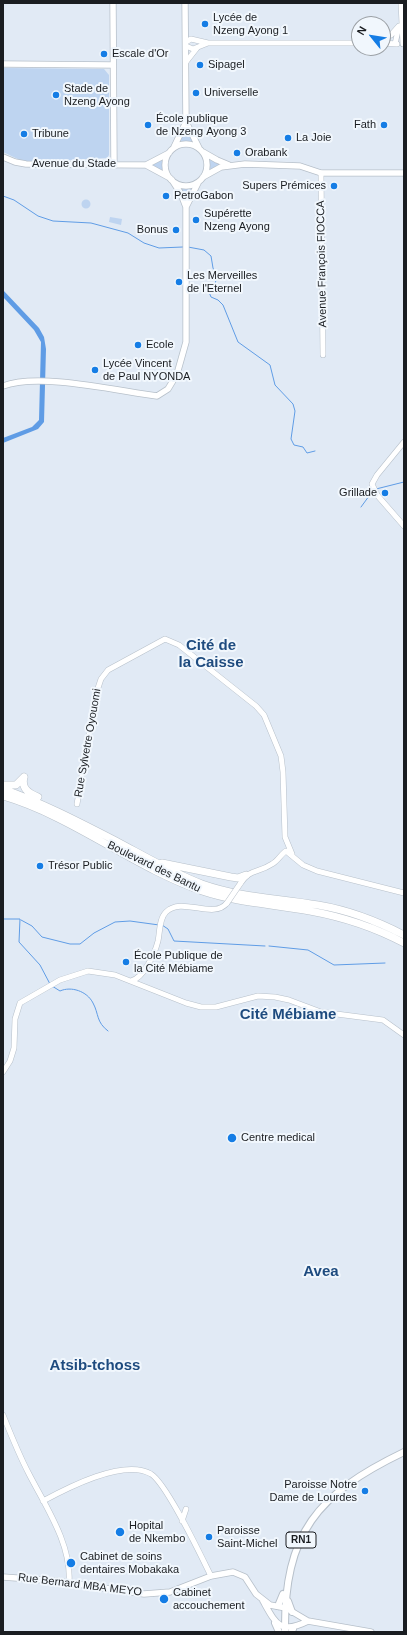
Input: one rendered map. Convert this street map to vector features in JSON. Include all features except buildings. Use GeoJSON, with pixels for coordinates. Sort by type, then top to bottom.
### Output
{"type":"FeatureCollection","features":[{"type":"Feature","properties":{"kind":"highway"},"geometry":{"type":"LineString","coordinates":[[3,785],[16,785],[24,777],[24,787],[29,793],[83,820],[93,826],[97,832]]}},
{"type":"Feature","properties":{"kind":"highway","name":"Boulevard des Bantu"},"geometry":{"type":"LineString","coordinates":[[3,789],[30,799],[169,870],[210,886],[257,898],[308,903],[338,909],[370,920],[404,935]]}},
{"type":"Feature","properties":{"kind":"highway","name":"Boulevard des Bantu"},"geometry":{"type":"LineString","coordinates":[[3,796],[45,813],[147,866],[202,891],[226,899],[308,910],[338,917],[371,927],[404,943]]}},
{"type":"Feature","properties":{"kind":"highway"},"geometry":{"type":"LineString","coordinates":[[140,854],[173,866],[234,878],[239,880],[240,884]]}},
{"type":"Feature","properties":{"kind":"highway"},"geometry":{"type":"LineString","coordinates":[[234,878],[246,875]]}},
{"type":"Feature","properties":{"kind":"main road"},"geometry":{"type":"LineString","coordinates":[[113,3],[114,164]]}},
{"type":"Feature","properties":{"kind":"main road"},"geometry":{"type":"LineString","coordinates":[[146,165],[169,153],[174,148],[186,122],[185,3]]}},
{"type":"Feature","properties":{"kind":"main road"},"geometry":{"type":"LineString","coordinates":[[3,64],[113,65]]}},
{"type":"Feature","properties":{"kind":"main road"},"geometry":{"type":"LineString","coordinates":[[186,122],[207,164],[201,179],[193,189],[186,207]]}},
{"type":"Feature","properties":{"kind":"main road"},"geometry":{"type":"LineString","coordinates":[[174,148],[187,144],[229,165]]}},
{"type":"Feature","properties":{"kind":"main road"},"geometry":{"type":"LineString","coordinates":[[3,386],[19,382],[47,382],[74,384],[157,396],[164,393],[177,374],[185,348],[186,207],[181,194],[171,179],[165,166],[169,153]]}},
{"type":"Feature","properties":{"kind":"main road","name":"Avenue du Stade"},"geometry":{"type":"LineString","coordinates":[[3,157],[20,164],[146,165]]}},
{"type":"Feature","properties":{"kind":"main road"},"geometry":{"type":"LineString","coordinates":[[146,165],[183,185],[189,185],[217,169],[229,165],[300,166],[320,173],[404,173]]}},
{"type":"Feature","properties":{"kind":"main road","name":"RN1"},"geometry":{"type":"LineString","coordinates":[[288,1630],[286,1608],[287,1581],[293,1558],[300,1540],[308,1526],[325,1504],[337,1492],[356,1478],[404,1452]]}},
{"type":"Feature","properties":{"kind":"main road","name":"Rue Bernard MBA MEYO"},"geometry":{"type":"LineString","coordinates":[[3,1578],[17,1577],[69,1583],[138,1594],[154,1594],[170,1592],[212,1576],[229,1572],[240,1574],[248,1580],[262,1599]]}},
{"type":"Feature","properties":{"kind":"main road"},"geometry":{"type":"LineString","coordinates":[[273,1620],[271,1611],[281,1602],[287,1581]]}},
{"type":"Feature","properties":{"kind":"main road"},"geometry":{"type":"LineString","coordinates":[[287,1581],[288,1602],[297,1621],[288,1630]]}},
{"type":"Feature","properties":{"kind":"main road"},"geometry":{"type":"LineString","coordinates":[[262,1599],[276,1606],[286,1608],[308,1621],[372,1632]]}},
{"type":"Feature","properties":{"kind":"main road"},"geometry":{"type":"LineString","coordinates":[[262,1599],[273,1620],[288,1630]]}},
{"type":"Feature","properties":{"kind":"main road"},"geometry":{"type":"LineString","coordinates":[[288,1630],[308,1621]]}},
{"type":"Feature","properties":{"kind":"street"},"geometry":{"type":"LineString","coordinates":[[400,44],[401,3]]}},
{"type":"Feature","properties":{"kind":"street"},"geometry":{"type":"LineString","coordinates":[[400,44],[399,26],[401,19]]}},
{"type":"Feature","properties":{"kind":"street"},"geometry":{"type":"LineString","coordinates":[[391,35],[399,26]]}},
{"type":"Feature","properties":{"kind":"street"},"geometry":{"type":"LineString","coordinates":[[185,29],[199,41]]}},
{"type":"Feature","properties":{"kind":"street"},"geometry":{"type":"LineString","coordinates":[[208,43],[191,49],[186,44],[191,39],[208,43],[351,43]]}},
{"type":"Feature","properties":{"kind":"street"},"geometry":{"type":"LineString","coordinates":[[186,62],[197,48]]}},
{"type":"Feature","properties":{"kind":"street","name":"Avenue François FIOCCA"},"geometry":{"type":"LineString","coordinates":[[320,173],[323,354]]}},
{"type":"Feature","properties":{"kind":"street"},"geometry":{"type":"LineString","coordinates":[[404,442],[377,475],[372,484],[377,494],[404,526]]}},
{"type":"Feature","properties":{"kind":"street","name":"Rue Sylvetre Oyouomi"},"geometry":{"type":"LineString","coordinates":[[77,804],[98,685],[101,679],[108,670],[155,644],[170,640],[191,654],[264,715],[277,744],[282,766],[286,841]]}},
{"type":"Feature","properties":{"kind":"street"},"geometry":{"type":"LineString","coordinates":[[286,841],[292,854]]}},
{"type":"Feature","properties":{"kind":"street"},"geometry":{"type":"LineString","coordinates":[[281,855],[286,841]]}},
{"type":"Feature","properties":{"kind":"street"},"geometry":{"type":"LineString","coordinates":[[143,986],[141,982],[143,972],[157,943],[163,916],[169,910],[182,907],[219,909],[228,903],[246,875],[276,862],[286,851],[313,870],[404,893]]}},
{"type":"Feature","properties":{"kind":"street"},"geometry":{"type":"LineString","coordinates":[[3,1072],[10,1061],[14,1048],[14,1018],[18,1007],[24,1000],[51,984],[68,976],[88,971],[110,974],[186,1003],[205,1007],[221,1006],[258,996],[282,998],[321,1012],[382,1020],[404,1035]]}},
{"type":"Feature","properties":{"kind":"street"},"geometry":{"type":"LineString","coordinates":[[130,981],[137,978],[143,972]]}},
{"type":"Feature","properties":{"kind":"street"},"geometry":{"type":"LineString","coordinates":[[3,1415],[25,1466],[66,1549],[70,1569],[69,1583]]}},
{"type":"Feature","properties":{"kind":"street"},"geometry":{"type":"LineString","coordinates":[[42,1501],[97,1476],[138,1470],[147,1472],[154,1477],[176,1509],[212,1576]]}},
{"type":"Feature","properties":{"kind":"street"},"geometry":{"type":"LineString","coordinates":[[176,1509],[180,1511],[186,1509],[182,1521]]}},
{"type":"Feature","properties":{"kind":"shaded area","name":"Stade de Nzeng Ayong"},"geometry":{"type":"Polygon","coordinates":[[[3,68],[104,69],[109,75],[109,155],[107,158],[33,162],[22,161],[3,152],[3,68]]]}},
{"type":"Feature","properties":{"kind":"shaded area"},"geometry":{"type":"Polygon","coordinates":[[[186,127],[193,142],[180,143],[186,127]]]}},
{"type":"Feature","properties":{"kind":"shaded area"},"geometry":{"type":"Polygon","coordinates":[[[208,157],[223,165],[208,171],[208,157]]]}},
{"type":"Feature","properties":{"kind":"shaded area"},"geometry":{"type":"Polygon","coordinates":[[[165,158],[164,172],[151,165],[165,158]]]}},
{"type":"Feature","properties":{"kind":"shaded area"},"geometry":{"type":"Polygon","coordinates":[[[180,186],[193,186],[186,201],[180,186]]]}},
{"type":"Feature","properties":{"kind":"shaded area"},"geometry":{"type":"Polygon","coordinates":[[[86,199],[91,204],[86,209],[81,204],[86,199]]]}},
{"type":"Feature","properties":{"kind":"shaded area"},"geometry":{"type":"Polygon","coordinates":[[[110,217],[122,219],[121,225],[109,222],[110,217]]]}},
{"type":"Feature","properties":{"kind":"water"},"geometry":{"type":"Polygon","coordinates":[[[3,290],[39,328],[44,337],[46,349],[44,422],[38,429],[3,443],[3,438],[32,427],[39,420],[41,342],[34,330],[3,297],[3,290]]]}},
{"type":"Feature","properties":{"kind":"waterway"},"geometry":{"type":"LineString","coordinates":[[3,196],[14,200],[38,216],[53,221],[91,223],[128,233],[144,243],[159,248],[183,247]]}},
{"type":"Feature","properties":{"kind":"waterway"},"geometry":{"type":"LineString","coordinates":[[188,247],[204,250],[211,256],[213,268],[217,277],[214,287],[209,292],[211,297],[218,300],[223,305],[238,342],[270,365],[275,385],[293,404],[295,411],[291,439],[294,445],[303,447],[307,453],[315,451]]}},
{"type":"Feature","properties":{"kind":"waterway"},"geometry":{"type":"LineString","coordinates":[[376,489],[404,482]]}},
{"type":"Feature","properties":{"kind":"waterway"},"geometry":{"type":"LineString","coordinates":[[361,507],[372,492]]}},
{"type":"Feature","properties":{"kind":"waterway"},"geometry":{"type":"LineString","coordinates":[[3,919],[20,919],[19,942],[40,965],[50,984]]}},
{"type":"Feature","properties":{"kind":"waterway"},"geometry":{"type":"LineString","coordinates":[[21,920],[32,926],[42,937],[70,944],[80,944],[94,933],[115,922],[130,921],[159,925]]}},
{"type":"Feature","properties":{"kind":"waterway"},"geometry":{"type":"LineString","coordinates":[[162,925],[168,929],[174,941],[265,946]]}},
{"type":"Feature","properties":{"kind":"waterway"},"geometry":{"type":"LineString","coordinates":[[269,946],[308,950],[334,965],[385,963]]}},
{"type":"Feature","properties":{"kind":"waterway"},"geometry":{"type":"LineString","coordinates":[[52,986],[60,991],[74,989],[87,995],[95,1007],[101,1024],[108,1031]]}},
{"type":"Feature","properties":{"kind":"place","name":"Lycée de Nzeng Ayong 1"},"geometry":{"type":"Point","coordinates":[205,24]}},
{"type":"Feature","properties":{"kind":"place","name":"Escale d'Or"},"geometry":{"type":"Point","coordinates":[104,54]}},
{"type":"Feature","properties":{"kind":"place","name":"Sipagel"},"geometry":{"type":"Point","coordinates":[200,65]}},
{"type":"Feature","properties":{"kind":"place","name":"Universelle"},"geometry":{"type":"Point","coordinates":[196,93]}},
{"type":"Feature","properties":{"kind":"place","name":"Stade de Nzeng Ayong"},"geometry":{"type":"Point","coordinates":[56,95]}},
{"type":"Feature","properties":{"kind":"place","name":"École publique de Nzeng Ayong 3"},"geometry":{"type":"Point","coordinates":[148,125]}},
{"type":"Feature","properties":{"kind":"place","name":"Fath"},"geometry":{"type":"Point","coordinates":[384,125]}},
{"type":"Feature","properties":{"kind":"place","name":"Tribune"},"geometry":{"type":"Point","coordinates":[24,134]}},
{"type":"Feature","properties":{"kind":"place","name":"La Joie"},"geometry":{"type":"Point","coordinates":[288,138]}},
{"type":"Feature","properties":{"kind":"place","name":"Orabank"},"geometry":{"type":"Point","coordinates":[237,153]}},
{"type":"Feature","properties":{"kind":"place","name":"Supers Prémices"},"geometry":{"type":"Point","coordinates":[334,186]}},
{"type":"Feature","properties":{"kind":"place","name":"PetroGabon"},"geometry":{"type":"Point","coordinates":[166,196]}},
{"type":"Feature","properties":{"kind":"place","name":"Supérette Nzeng Ayong"},"geometry":{"type":"Point","coordinates":[196,220]}},
{"type":"Feature","properties":{"kind":"place","name":"Bonus"},"geometry":{"type":"Point","coordinates":[176,230]}},
{"type":"Feature","properties":{"kind":"place","name":"Les Merveilles de l'Eternel"},"geometry":{"type":"Point","coordinates":[179,282]}},
{"type":"Feature","properties":{"kind":"place","name":"Ecole"},"geometry":{"type":"Point","coordinates":[138,345]}},
{"type":"Feature","properties":{"kind":"place","name":"Lycée Vincent de Paul NYONDA"},"geometry":{"type":"Point","coordinates":[95,370]}},
{"type":"Feature","properties":{"kind":"place","name":"Grillade"},"geometry":{"type":"Point","coordinates":[385,493]}},
{"type":"Feature","properties":{"kind":"place","name":"Trésor Public"},"geometry":{"type":"Point","coordinates":[40,866]}},
{"type":"Feature","properties":{"kind":"place","name":"École Publique de la Cité Mébiame"},"geometry":{"type":"Point","coordinates":[126,962]}},
{"type":"Feature","properties":{"kind":"place","name":"Centre medical"},"geometry":{"type":"Point","coordinates":[232,1138]}},
{"type":"Feature","properties":{"kind":"place","name":"Paroisse Notre Dame de Lourdes"},"geometry":{"type":"Point","coordinates":[365,1491]}},
{"type":"Feature","properties":{"kind":"place","name":"Hopital de Nkembo"},"geometry":{"type":"Point","coordinates":[120,1532]}},
{"type":"Feature","properties":{"kind":"place","name":"Paroisse Saint-Michel"},"geometry":{"type":"Point","coordinates":[209,1537]}},
{"type":"Feature","properties":{"kind":"place","name":"Cabinet de soins dentaires Mobakaka"},"geometry":{"type":"Point","coordinates":[71,1563]}},
{"type":"Feature","properties":{"kind":"place","name":"Cabinet accouchement"},"geometry":{"type":"Point","coordinates":[164,1599]}},
{"type":"Feature","properties":{"kind":"district","name":"Cité de la Caisse"},"geometry":{"type":"Point","coordinates":[211,654]}},
{"type":"Feature","properties":{"kind":"district","name":"Cité Mébiame"},"geometry":{"type":"Point","coordinates":[288,1015]}},
{"type":"Feature","properties":{"kind":"district","name":"Avea"},"geometry":{"type":"Point","coordinates":[321,1272]}},
{"type":"Feature","properties":{"kind":"district","name":"Atsib-tchoss"},"geometry":{"type":"Point","coordinates":[95,1366]}}]}
